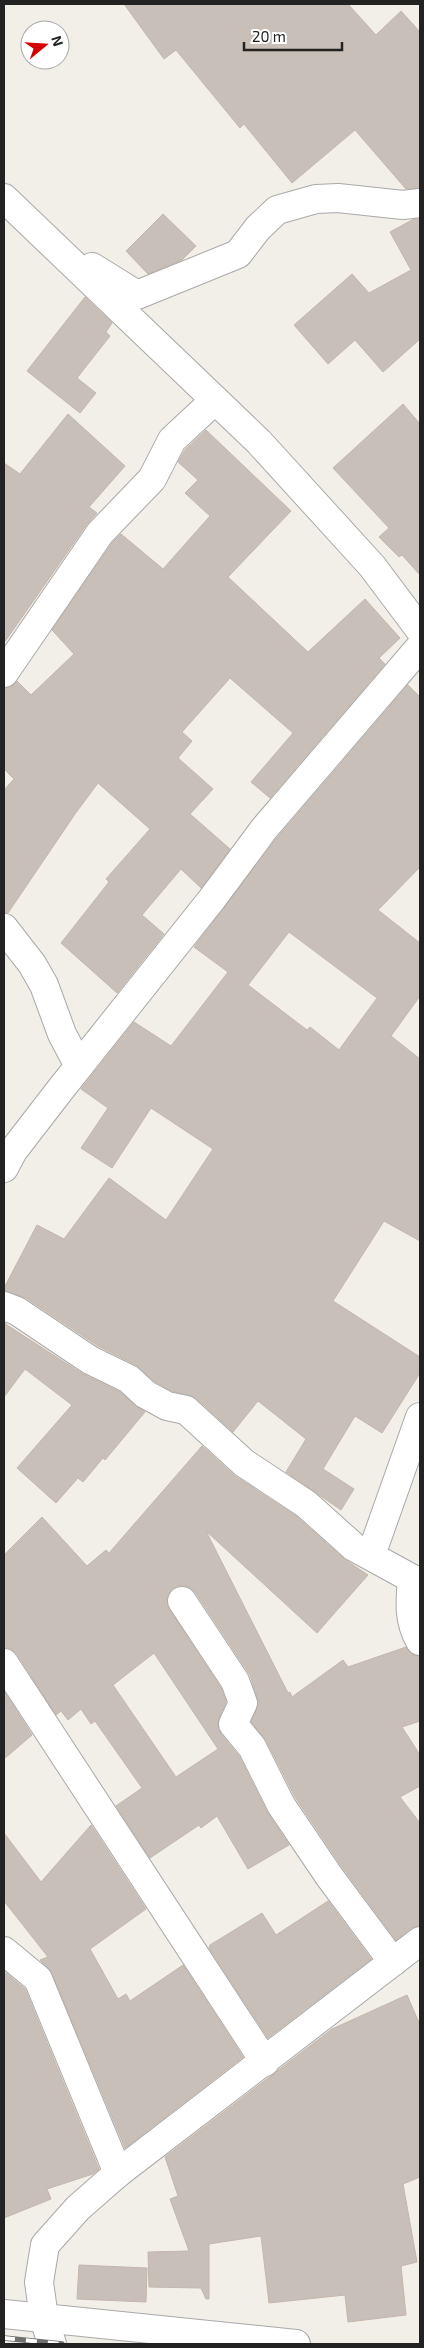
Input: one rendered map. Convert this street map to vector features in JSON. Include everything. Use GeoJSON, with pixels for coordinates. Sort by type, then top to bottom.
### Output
{"type":"FeatureCollection","features":[{"type":"Feature","properties":{"kind":"street"},"geometry":{"type":"LineString","coordinates":[[4,198],[259,442],[372,566],[420,630]]}},
{"type":"Feature","properties":{"kind":"street"},"geometry":{"type":"LineString","coordinates":[[42,235],[137,295],[238,254],[258,228],[277,210],[316,199],[338,198],[403,205],[420,203]]}},
{"type":"Feature","properties":{"kind":"street"},"geometry":{"type":"LineString","coordinates":[[4,673],[100,532],[152,479],[172,440],[215,400]]}},
{"type":"Feature","properties":{"kind":"street"},"geometry":{"type":"LineString","coordinates":[[4,1168],[13,1151],[212,899],[264,829],[420,647]]}},
{"type":"Feature","properties":{"kind":"street"},"geometry":{"type":"LineString","coordinates":[[4,928],[32,964],[44,985],[62,1034],[79,1066]]}},
{"type":"Feature","properties":{"kind":"street"},"geometry":{"type":"LineString","coordinates":[[4,1306],[17,1311],[90,1360],[129,1379],[146,1394],[167,1406],[186,1410],[244,1463],[306,1504],[354,1547],[416,1581],[409,1612],[414,1630],[420,1641]]}},
{"type":"Feature","properties":{"kind":"street"},"geometry":{"type":"LineString","coordinates":[[371,1555],[420,1417]]}},
{"type":"Feature","properties":{"kind":"street"},"geometry":{"type":"LineString","coordinates":[[182,1601],[235,1681],[243,1703],[233,1724],[252,1747],[281,1805],[329,1876],[394,1962]]}},
{"type":"Feature","properties":{"kind":"street"},"geometry":{"type":"LineString","coordinates":[[4,1662],[265,2062]]}},
{"type":"Feature","properties":{"kind":"street"},"geometry":{"type":"LineString","coordinates":[[52,2344],[44,2318],[39,2282],[45,2245],[78,2208],[118,2173],[265,2062],[420,1941]]}},
{"type":"Feature","properties":{"kind":"street"},"geometry":{"type":"LineString","coordinates":[[4,1951],[38,1979],[118,2173]]}},
{"type":"Feature","properties":{"kind":"street"},"geometry":{"type":"LineString","coordinates":[[4,2314],[296,2344]]}},
{"type":"Feature","properties":{"kind":"building"},"geometry":{"type":"Polygon","coordinates":[[[124,4],[348,4],[376,35],[401,11],[420,32],[420,188],[406,189],[355,130],[292,183],[244,124],[240,128],[176,50],[164,59],[124,4]]]}},
{"type":"Feature","properties":{"kind":"building"},"geometry":{"type":"Polygon","coordinates":[[[163,214],[196,246],[182,260],[148,274],[126,251],[163,214]]]}},
{"type":"Feature","properties":{"kind":"building"},"geometry":{"type":"Polygon","coordinates":[[[414,219],[420,219],[420,339],[383,372],[355,340],[328,364],[294,325],[352,274],[369,293],[411,270],[390,232],[414,219]]]}},
{"type":"Feature","properties":{"kind":"building"},"geometry":{"type":"Polygon","coordinates":[[[85,297],[112,323],[106,332],[110,336],[77,378],[96,393],[80,413],[27,371],[85,297]]]}},
{"type":"Feature","properties":{"kind":"building"},"geometry":{"type":"Polygon","coordinates":[[[403,404],[420,424],[420,575],[402,555],[399,557],[379,537],[389,528],[333,468],[403,404]]]}},
{"type":"Feature","properties":{"kind":"building"},"geometry":{"type":"Polygon","coordinates":[[[68,414],[125,466],[89,507],[97,513],[87,524],[4,643],[4,463],[20,474],[68,414]]]}},
{"type":"Feature","properties":{"kind":"building"},"geometry":{"type":"Polygon","coordinates":[[[206,430],[291,511],[228,577],[308,652],[365,599],[400,638],[379,658],[385,664],[270,798],[251,782],[293,733],[230,678],[182,732],[192,741],[178,758],[213,789],[190,814],[230,849],[201,888],[181,869],[142,915],[164,934],[117,993],[61,943],[109,882],[106,879],[150,829],[98,783],[8,913],[4,913],[4,790],[14,779],[4,769],[4,688],[11,687],[17,681],[31,695],[74,654],[52,630],[112,543],[121,534],[163,569],[210,516],[185,493],[198,480],[178,462],[185,450],[206,430]]]}},
{"type":"Feature","properties":{"kind":"building"},"geometry":{"type":"Polygon","coordinates":[[[408,685],[420,697],[420,867],[378,910],[420,943],[420,996],[391,1036],[420,1059],[420,1241],[384,1221],[333,1301],[420,1357],[420,1373],[382,1433],[355,1416],[323,1469],[354,1489],[341,1510],[286,1472],[306,1439],[258,1401],[233,1432],[196,1398],[172,1391],[154,1381],[136,1365],[98,1346],[26,1298],[4,1291],[37,1225],[64,1239],[109,1178],[166,1220],[213,1149],[151,1108],[112,1168],[81,1148],[108,1108],[81,1089],[134,1022],[171,1046],[228,972],[194,947],[276,839],[408,685]],[[289,932],[248,985],[307,1030],[310,1027],[339,1050],[377,998],[289,932]]]}},
{"type":"Feature","properties":{"kind":"building"},"geometry":{"type":"Polygon","coordinates":[[[4,1323],[81,1373],[120,1392],[145,1412],[105,1460],[103,1458],[83,1482],[78,1478],[56,1503],[17,1468],[72,1405],[25,1369],[4,1397],[4,1323]]]}},
{"type":"Feature","properties":{"kind":"building"},"geometry":{"type":"Polygon","coordinates":[[[202,1446],[235,1476],[296,1516],[344,1559],[368,1575],[317,1633],[206,1531],[288,1693],[290,1692],[292,1697],[343,1660],[348,1667],[406,1647],[412,1654],[420,1656],[420,1721],[402,1727],[420,1755],[420,1786],[400,1797],[420,1823],[420,1926],[411,1928],[396,1940],[342,1867],[295,1797],[266,1740],[251,1722],[259,1703],[250,1675],[195,1592],[189,1587],[182,1585],[173,1588],[168,1594],[166,1601],[169,1609],[221,1688],[226,1702],[219,1718],[218,1725],[221,1734],[239,1756],[267,1812],[289,1845],[248,1869],[217,1816],[201,1828],[199,1825],[150,1858],[116,1806],[142,1788],[95,1721],[91,1724],[81,1709],[68,1720],[61,1711],[56,1715],[17,1654],[11,1649],[4,1647],[4,1555],[42,1517],[87,1566],[106,1550],[109,1553],[202,1446]],[[154,1653],[113,1685],[176,1777],[218,1749],[154,1653]]]}},
{"type":"Feature","properties":{"kind":"building"},"geometry":{"type":"Polygon","coordinates":[[[4,1691],[32,1735],[4,1759],[4,1691]]]}},
{"type":"Feature","properties":{"kind":"building"},"geometry":{"type":"Polygon","coordinates":[[[91,1825],[146,1909],[90,1949],[118,1999],[126,1994],[130,2001],[183,1965],[243,2057],[125,2148],[52,1973],[40,1960],[48,1957],[4,1901],[4,1833],[41,1882],[91,1825]]]}},
{"type":"Feature","properties":{"kind":"building"},"geometry":{"type":"Polygon","coordinates":[[[328,1901],[371,1959],[268,2038],[209,1948],[210,1945],[262,1913],[276,1935],[328,1901]]]}},
{"type":"Feature","properties":{"kind":"building"},"geometry":{"type":"Polygon","coordinates":[[[6,1973],[25,1989],[99,2169],[93,2174],[47,2189],[51,2199],[4,2218],[4,1974],[6,1973]]]}},
{"type":"Feature","properties":{"kind":"building"},"geometry":{"type":"Polygon","coordinates":[[[407,1995],[420,2025],[420,2177],[403,2184],[417,2262],[401,2266],[406,2315],[348,2322],[345,2295],[269,2303],[261,2236],[209,2244],[209,2299],[206,2299],[201,2288],[149,2287],[148,2252],[189,2251],[170,2199],[178,2196],[165,2157],[332,2029],[407,1995]]]}},
{"type":"Feature","properties":{"kind":"building"},"geometry":{"type":"Polygon","coordinates":[[[79,2265],[147,2268],[146,2302],[77,2299],[79,2265]]]}},
{"type":"Feature","properties":{"kind":"railway"},"geometry":{"type":"LineString","coordinates":[[4,2338],[62,2344]]}}]}
